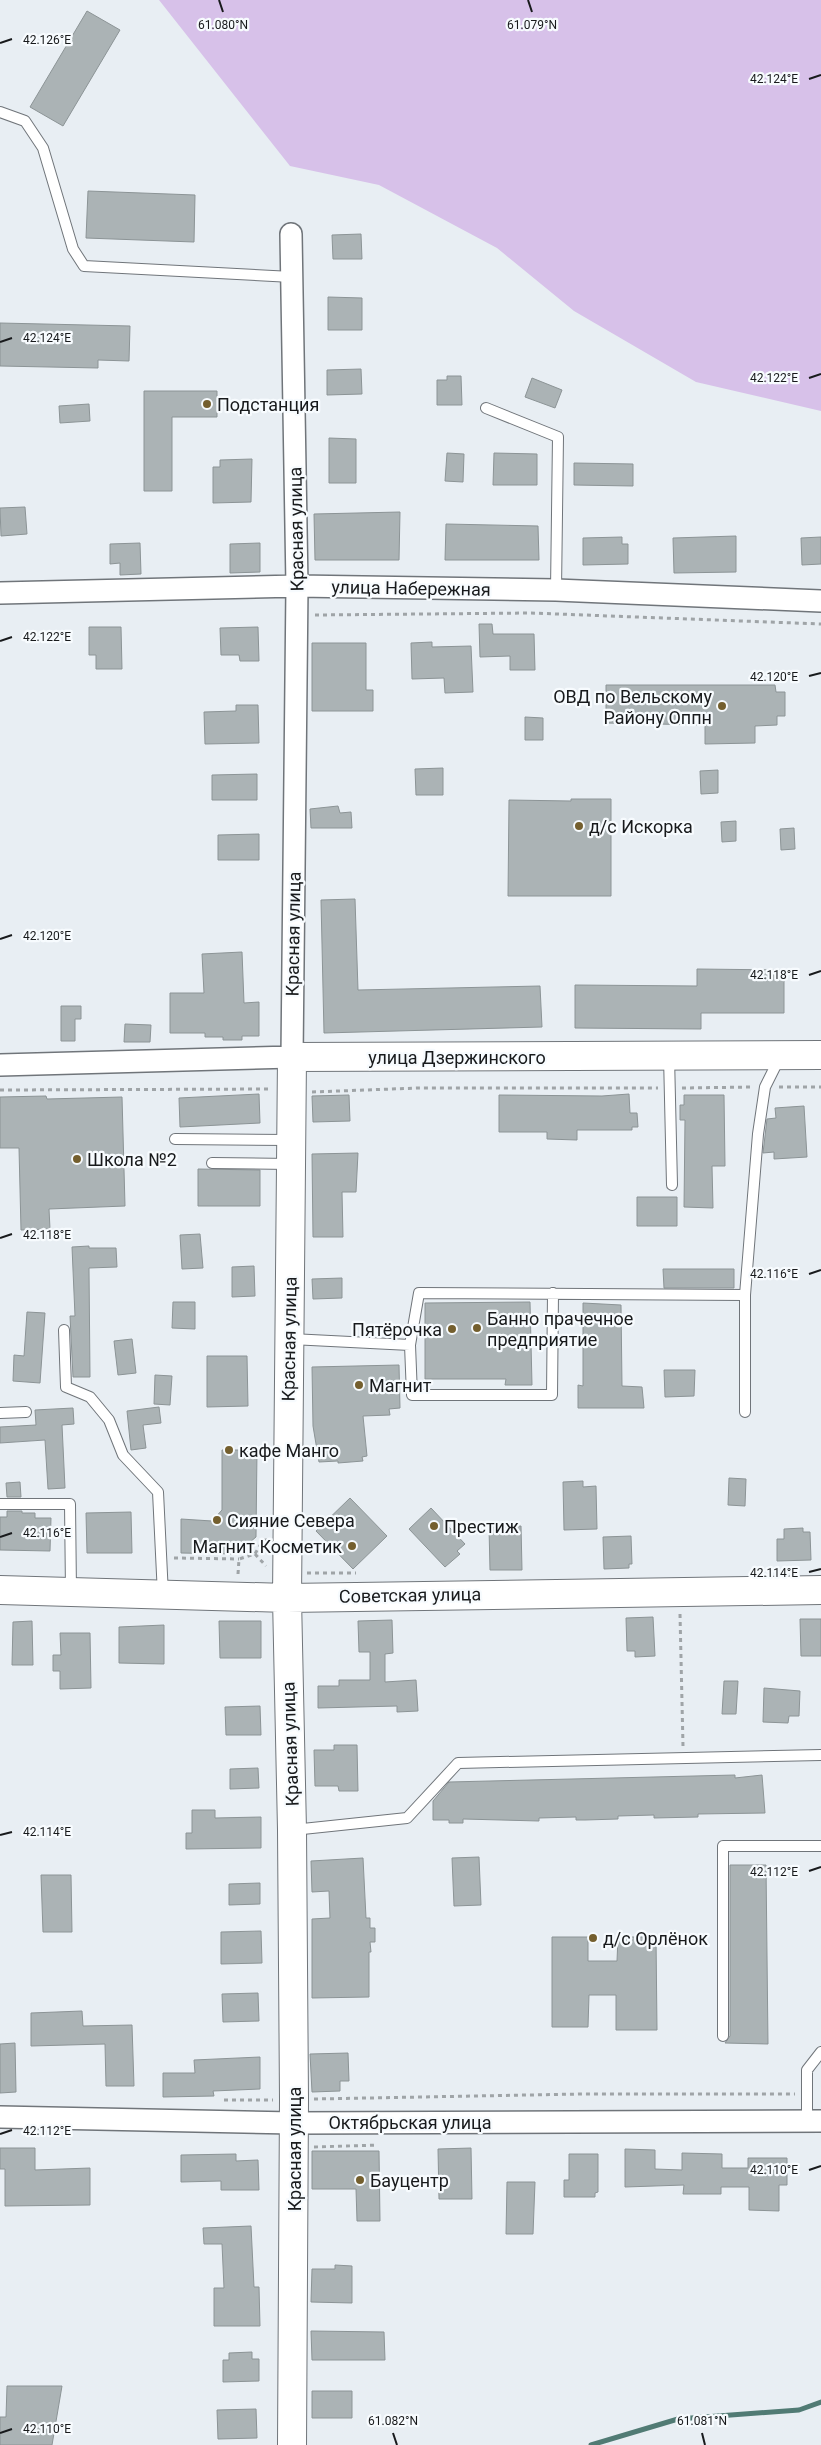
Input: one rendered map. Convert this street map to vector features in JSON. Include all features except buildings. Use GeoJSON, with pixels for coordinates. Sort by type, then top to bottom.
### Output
{"type":"FeatureCollection","features":[{"type":"Feature","properties":{"kind":"main road","name":"улица Дзержинского"},"geometry":{"type":"LineString","coordinates":[[302,1057],[821,1055]]}},
{"type":"Feature","properties":{"kind":"main road","name":"Красная улица"},"geometry":{"type":"LineString","coordinates":[[292,2445],[294,2123],[292,1830],[287,1598],[291,1152],[304,1095],[302,1057]]}},
{"type":"Feature","properties":{"kind":"main road","name":"Советская улица"},"geometry":{"type":"LineString","coordinates":[[0,1590],[287,1598],[821,1590]]}},
{"type":"Feature","properties":{"kind":"street","name":"Красная улица"},"geometry":{"type":"LineString","coordinates":[[291,234],[302,1057]]}},
{"type":"Feature","properties":{"kind":"street","name":"улица Набережная"},"geometry":{"type":"LineString","coordinates":[[0,592],[297,586],[556,590],[821,601]]}},
{"type":"Feature","properties":{"kind":"street","name":"улица Дзержинского"},"geometry":{"type":"LineString","coordinates":[[0,1065],[302,1057]]}},
{"type":"Feature","properties":{"kind":"street","name":"Октябрьская улица"},"geometry":{"type":"LineString","coordinates":[[0,2117],[294,2123],[814,2121]]}},
{"type":"Feature","properties":{"kind":"lane"},"geometry":{"type":"LineString","coordinates":[[0,112],[25,121],[43,148],[72,249],[84,266],[292,277]]}},
{"type":"Feature","properties":{"kind":"lane"},"geometry":{"type":"LineString","coordinates":[[486,408],[558,437],[556,590]]}},
{"type":"Feature","properties":{"kind":"lane"},"geometry":{"type":"LineString","coordinates":[[745,1412],[745,1295],[758,1134],[765,1087],[781,1055]]}},
{"type":"Feature","properties":{"kind":"lane"},"geometry":{"type":"LineString","coordinates":[[669,1056],[672,1185]]}},
{"type":"Feature","properties":{"kind":"lane"},"geometry":{"type":"LineString","coordinates":[[175,1139],[291,1152]]}},
{"type":"Feature","properties":{"kind":"lane"},"geometry":{"type":"LineString","coordinates":[[212,1164],[291,1152]]}},
{"type":"Feature","properties":{"kind":"lane"},"geometry":{"type":"LineString","coordinates":[[554,1293],[552,1395],[412,1395],[410,1345],[419,1293],[554,1293],[745,1295]]}},
{"type":"Feature","properties":{"kind":"lane"},"geometry":{"type":"LineString","coordinates":[[64,1330],[66,1387],[90,1397],[109,1420],[123,1455],[158,1492],[163,1595]]}},
{"type":"Feature","properties":{"kind":"lane"},"geometry":{"type":"LineString","coordinates":[[289,1339],[410,1345]]}},
{"type":"Feature","properties":{"kind":"lane"},"geometry":{"type":"LineString","coordinates":[[0,1413],[26,1412]]}},
{"type":"Feature","properties":{"kind":"lane"},"geometry":{"type":"LineString","coordinates":[[0,1504],[70,1504],[71,1592]]}},
{"type":"Feature","properties":{"kind":"lane"},"geometry":{"type":"LineString","coordinates":[[292,1830],[407,1818],[458,1763],[821,1755]]}},
{"type":"Feature","properties":{"kind":"lane"},"geometry":{"type":"LineString","coordinates":[[723,2036],[723,1846],[821,1846]]}},
{"type":"Feature","properties":{"kind":"lane"},"geometry":{"type":"LineString","coordinates":[[814,2121],[807,2094],[807,2070],[821,2052]]}},
{"type":"Feature","properties":{"kind":"path"},"geometry":{"type":"LineString","coordinates":[[307,615],[530,613],[821,624]]}},
{"type":"Feature","properties":{"kind":"path"},"geometry":{"type":"LineString","coordinates":[[302,1057],[304,1095]]}},
{"type":"Feature","properties":{"kind":"path"},"geometry":{"type":"LineString","coordinates":[[0,1090],[264,1088],[304,1095],[418,1088],[821,1087]]}},
{"type":"Feature","properties":{"kind":"path"},"geometry":{"type":"LineString","coordinates":[[161,1558],[239,1559],[255,1554],[263,1540],[276,1540]]}},
{"type":"Feature","properties":{"kind":"path"},"geometry":{"type":"LineString","coordinates":[[238,1576],[239,1559]]}},
{"type":"Feature","properties":{"kind":"path"},"geometry":{"type":"LineString","coordinates":[[311,1564],[311,1573]]}},
{"type":"Feature","properties":{"kind":"path"},"geometry":{"type":"LineString","coordinates":[[680,1614],[683,1758]]}},
{"type":"Feature","properties":{"kind":"path"},"geometry":{"type":"LineString","coordinates":[[294,2123],[582,2094],[807,2094]]}},
{"type":"Feature","properties":{"kind":"path"},"geometry":{"type":"LineString","coordinates":[[218,2101],[378,2145]]}},
{"type":"Feature","properties":{"kind":"shaded area"},"geometry":{"type":"Polygon","coordinates":[[[159,0],[821,0],[821,411],[696,382],[574,311],[497,248],[379,185],[290,166],[159,0]]]}},
{"type":"Feature","properties":{"kind":"waterway"},"geometry":{"type":"LineString","coordinates":[[591,2445],[678,2419],[799,2410],[821,2402]]}},
{"type":"Feature","properties":{"kind":"place","name":"Подстанция"},"geometry":{"type":"Point","coordinates":[207,404]}},
{"type":"Feature","properties":{"kind":"place","name":"ОВД по Вельскому Району Оппн"},"geometry":{"type":"Point","coordinates":[722,706]}},
{"type":"Feature","properties":{"kind":"place","name":"д/с Искорка"},"geometry":{"type":"Point","coordinates":[579,826]}},
{"type":"Feature","properties":{"kind":"place","name":"Школа №2"},"geometry":{"type":"Point","coordinates":[77,1159]}},
{"type":"Feature","properties":{"kind":"place","name":"Банно прачечное предприятие"},"geometry":{"type":"Point","coordinates":[477,1328]}},
{"type":"Feature","properties":{"kind":"place","name":"Пятёрочка"},"geometry":{"type":"Point","coordinates":[452,1329]}},
{"type":"Feature","properties":{"kind":"place","name":"Магнит"},"geometry":{"type":"Point","coordinates":[359,1385]}},
{"type":"Feature","properties":{"kind":"place","name":"кафе Манго"},"geometry":{"type":"Point","coordinates":[229,1450]}},
{"type":"Feature","properties":{"kind":"place","name":"Сияние Севера"},"geometry":{"type":"Point","coordinates":[217,1520]}},
{"type":"Feature","properties":{"kind":"place","name":"Престиж"},"geometry":{"type":"Point","coordinates":[434,1526]}},
{"type":"Feature","properties":{"kind":"place","name":"Магнит Косметик"},"geometry":{"type":"Point","coordinates":[352,1546]}},
{"type":"Feature","properties":{"kind":"place","name":"д/с Орлёнок"},"geometry":{"type":"Point","coordinates":[593,1938]}},
{"type":"Feature","properties":{"kind":"place","name":"Бауцентр"},"geometry":{"type":"Point","coordinates":[360,2180]}}]}
